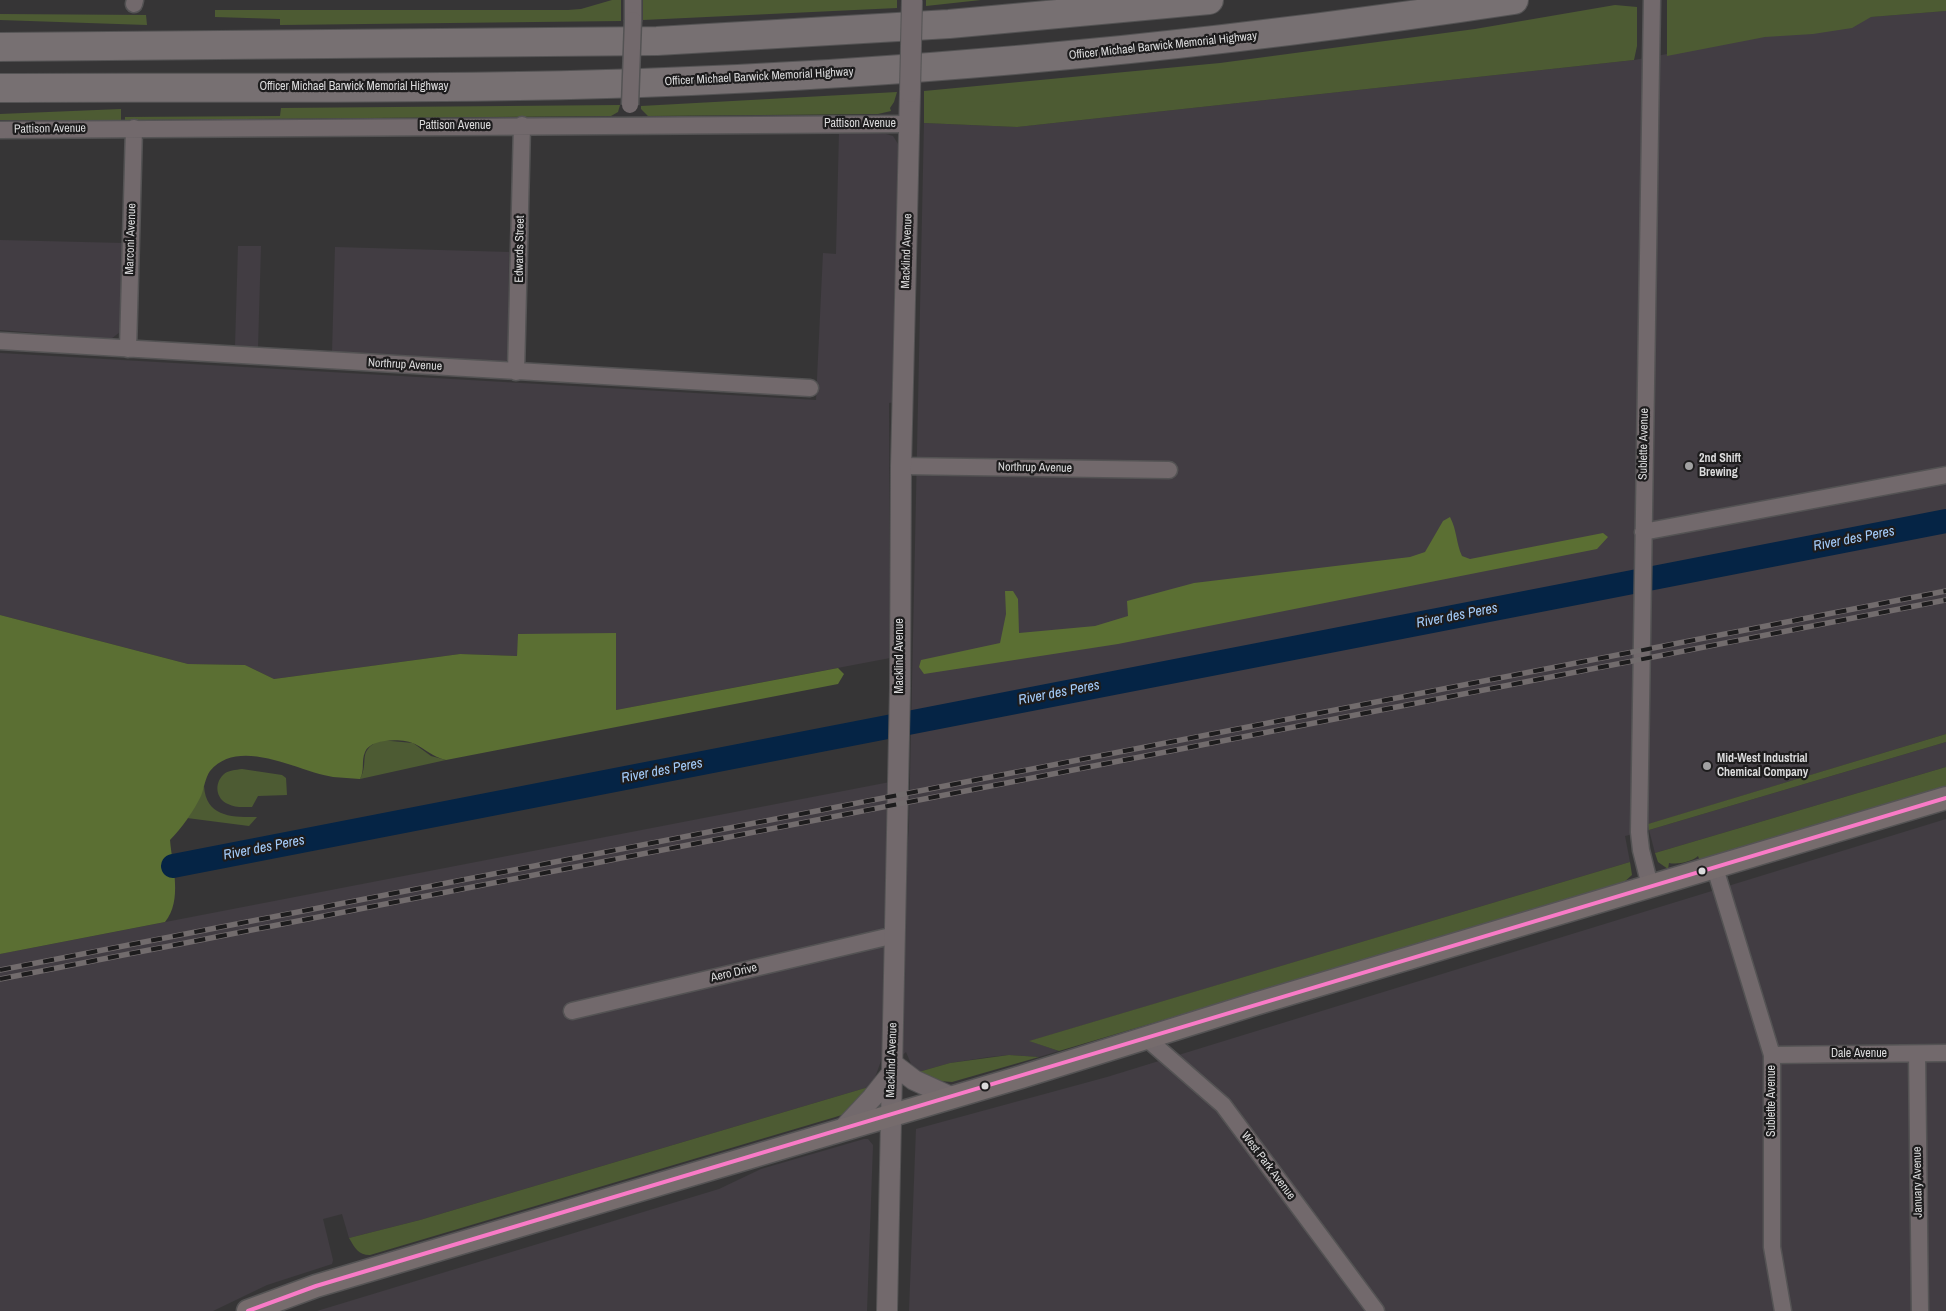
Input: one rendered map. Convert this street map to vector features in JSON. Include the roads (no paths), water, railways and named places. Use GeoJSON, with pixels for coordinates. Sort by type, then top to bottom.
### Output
{"type":"FeatureCollection","features":[{"type":"Feature","properties":{"kind":"highway"},"geometry":{"type":"LineString","coordinates":[[0,47],[657,41],[949,24],[1209,0]]}},
{"type":"Feature","properties":{"kind":"highway","name":"Officer Michael Barwick Memorial Highway"},"geometry":{"type":"LineString","coordinates":[[0,88],[559,85],[844,73],[987,63],[1184,45],[1376,21],[1514,0]]}},
{"type":"Feature","properties":{"kind":"main road"},"geometry":{"type":"LineString","coordinates":[[248,1311],[316,1286],[891,1116],[1144,1037],[1946,798]]}},
{"type":"Feature","properties":{"kind":"street"},"geometry":{"type":"LineString","coordinates":[[630,125],[633,0]]}},
{"type":"Feature","properties":{"kind":"street","name":"Macklind Avenue"},"geometry":{"type":"LineString","coordinates":[[887,1311],[899,762],[901,466],[912,0]]}},
{"type":"Feature","properties":{"kind":"street","name":"Sublette Avenue"},"geometry":{"type":"LineString","coordinates":[[1650,886],[1640,841],[1652,0]]}},
{"type":"Feature","properties":{"kind":"street","name":"Pattison Avenue"},"geometry":{"type":"LineString","coordinates":[[0,130],[910,124]]}},
{"type":"Feature","properties":{"kind":"street","name":"Edwards Street"},"geometry":{"type":"LineString","coordinates":[[516,372],[522,126]]}},
{"type":"Feature","properties":{"kind":"street","name":"Marconi Avenue"},"geometry":{"type":"LineString","coordinates":[[128,349],[134,128]]}},
{"type":"Feature","properties":{"kind":"street","name":"Northrup Avenue"},"geometry":{"type":"LineString","coordinates":[[0,342],[810,388]]}},
{"type":"Feature","properties":{"kind":"street","name":"Northrup Avenue"},"geometry":{"type":"LineString","coordinates":[[901,466],[1169,470]]}},
{"type":"Feature","properties":{"kind":"street"},"geometry":{"type":"LineString","coordinates":[[1643,539],[1946,475]]}},
{"type":"Feature","properties":{"kind":"street","name":"Sublette Avenue"},"geometry":{"type":"LineString","coordinates":[[1714,868],[1772,1055],[1772,1247],[1783,1311]]}},
{"type":"Feature","properties":{"kind":"street","name":"Aero Drive"},"geometry":{"type":"LineString","coordinates":[[572,1010],[895,935]]}},
{"type":"Feature","properties":{"kind":"street","name":"West Park Avenue"},"geometry":{"type":"LineString","coordinates":[[1144,1037],[1223,1105],[1376,1311]]}},
{"type":"Feature","properties":{"kind":"street","name":"Dale Avenue"},"geometry":{"type":"LineString","coordinates":[[1772,1055],[1946,1053]]}},
{"type":"Feature","properties":{"kind":"street","name":"January Avenue"},"geometry":{"type":"LineString","coordinates":[[1917,1054],[1920,1311]]}},
{"type":"Feature","properties":{"kind":"street"},"geometry":{"type":"LineString","coordinates":[[842,1130],[872,1098],[892,1068],[951,1097]]}},
{"type":"Feature","properties":{"kind":"waterway","name":"River des Peres"},"geometry":{"type":"LineString","coordinates":[[173,866],[1946,521]]}},
{"type":"Feature","properties":{"kind":"railway"},"geometry":{"type":"LineString","coordinates":[[0,970],[1946,591]]}},
{"type":"Feature","properties":{"kind":"railway"},"geometry":{"type":"LineString","coordinates":[[0,979],[1946,600]]}},
{"type":"Feature","properties":{"kind":"place","name":"2nd Shift Brewing"},"geometry":{"type":"Point","coordinates":[1689,466]}},
{"type":"Feature","properties":{"kind":"place","name":"Mid-West Industrial Chemical Company"},"geometry":{"type":"Point","coordinates":[1707,766]}}]}
